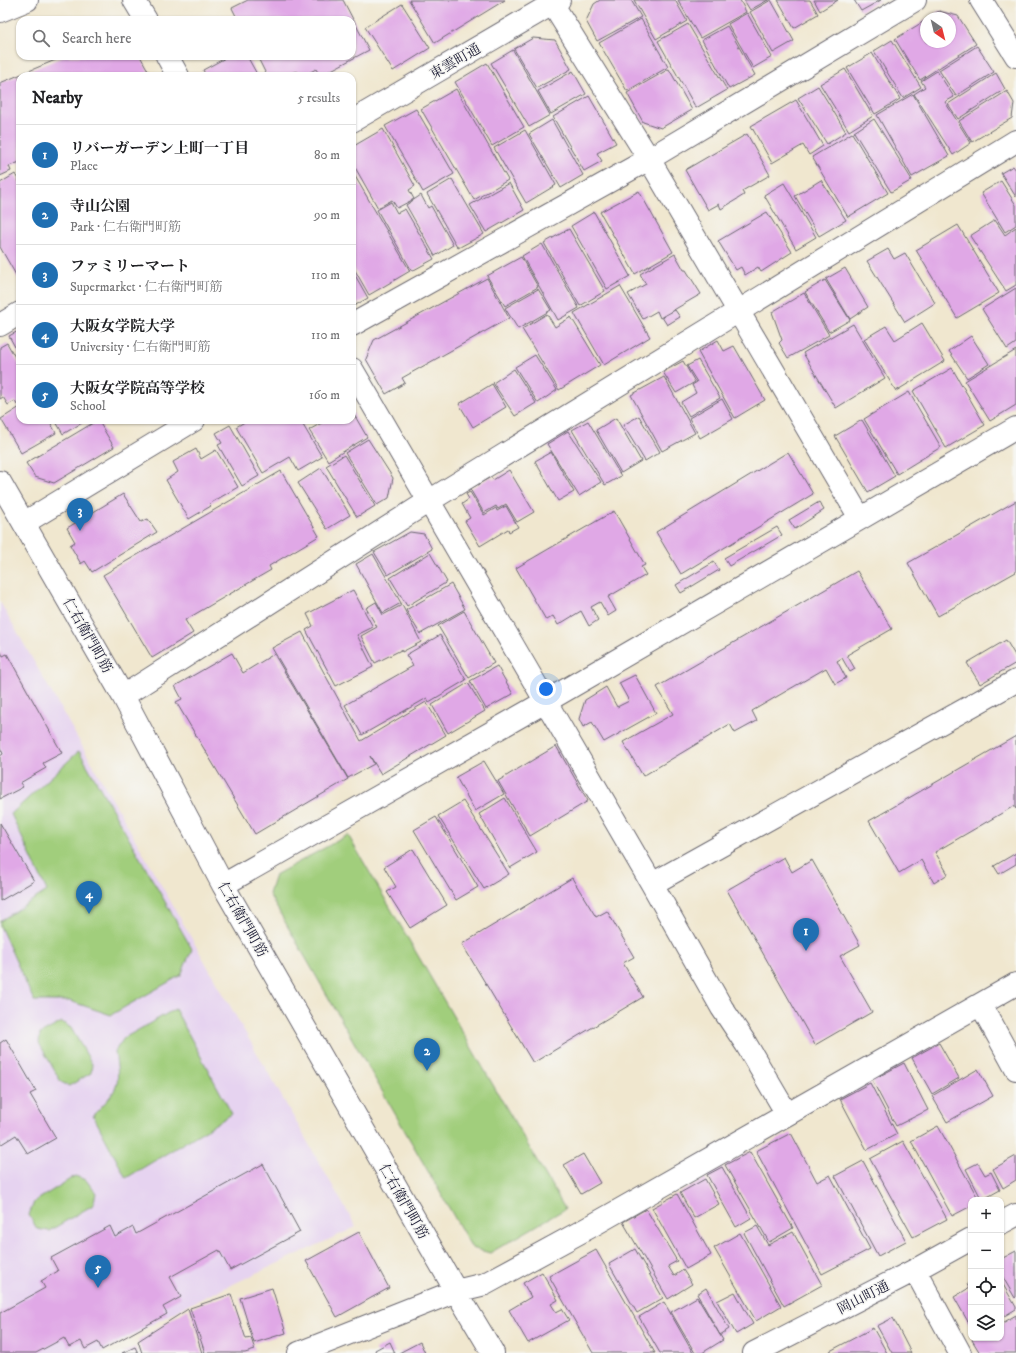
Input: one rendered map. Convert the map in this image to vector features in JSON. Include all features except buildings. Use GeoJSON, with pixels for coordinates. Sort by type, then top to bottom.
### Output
{"type":"FeatureCollection","features":[{"type":"Feature","properties":{"kind":"main road"},"geometry":{"type":"LineString","coordinates":[[2,7],[27,0]]}},
{"type":"Feature","properties":{"kind":"main road"},"geometry":{"type":"LineString","coordinates":[[134,0],[144,16]]}},
{"type":"Feature","properties":{"kind":"main road"},"geometry":{"type":"LineString","coordinates":[[356,323],[649,159],[916,0]]}},
{"type":"Feature","properties":{"kind":"main road"},"geometry":{"type":"LineString","coordinates":[[981,0],[1016,56]]}},
{"type":"Feature","properties":{"kind":"main road"},"geometry":{"type":"LineString","coordinates":[[554,1],[649,159],[860,518]]}},
{"type":"Feature","properties":{"kind":"main road","name":"東雲町通"},"geometry":{"type":"LineString","coordinates":[[356,119],[554,1]]}},
{"type":"Feature","properties":{"kind":"main road"},"geometry":{"type":"LineString","coordinates":[[169,60],[176,72]]}},
{"type":"Feature","properties":{"kind":"main road"},"geometry":{"type":"LineString","coordinates":[[123,696],[429,501],[739,312],[1016,140]]}},
{"type":"Feature","properties":{"kind":"main road"},"geometry":{"type":"LineString","coordinates":[[0,325],[16,315]]}},
{"type":"Feature","properties":{"kind":"main road"},"geometry":{"type":"LineString","coordinates":[[356,376],[652,884],[722,1008],[746,1044],[787,1114]]}},
{"type":"Feature","properties":{"kind":"main road"},"geometry":{"type":"LineString","coordinates":[[24,523],[187,424]]}},
{"type":"Feature","properties":{"kind":"main road"},"geometry":{"type":"LineString","coordinates":[[223,885],[545,702],[1016,428]]}},
{"type":"Feature","properties":{"kind":"main road","name":"仁右衛門町筋"},"geometry":{"type":"LineString","coordinates":[[0,482],[123,696],[223,885],[493,1353]]}},
{"type":"Feature","properties":{"kind":"main road"},"geometry":{"type":"LineString","coordinates":[[652,884],[1016,681]]}},
{"type":"Feature","properties":{"kind":"main road"},"geometry":{"type":"LineString","coordinates":[[299,1353],[456,1291],[485,1284],[588,1228],[1016,984]]}},
{"type":"Feature","properties":{"kind":"main road"},"geometry":{"type":"LineString","coordinates":[[981,1005],[1016,1069]]}},
{"type":"Feature","properties":{"kind":"main road"},"geometry":{"type":"LineString","coordinates":[[1004,1221],[1016,1215]]}},
{"type":"Feature","properties":{"kind":"main road","name":"岡山町通"},"geometry":{"type":"LineString","coordinates":[[754,1353],[968,1242]]}},
{"type":"Feature","properties":{"kind":"main road"},"geometry":{"type":"LineString","coordinates":[[915,1270],[960,1353]]}},
{"type":"Feature","properties":{"kind":"shaded area"},"geometry":{"type":"Polygon","coordinates":[[[0,602],[356,1227],[186,1306],[101,1353],[0,1353],[0,602]]]}},
{"type":"Feature","properties":{"kind":"green space"},"geometry":{"type":"Polygon","coordinates":[[[79,751],[192,949],[181,975],[111,1015],[70,1001],[34,1001],[0,926],[0,921],[47,891],[11,814],[79,751]]]}},
{"type":"Feature","properties":{"kind":"green space"},"geometry":{"type":"Polygon","coordinates":[[[348,835],[565,1209],[490,1253],[472,1248],[269,894],[275,875],[348,835]]]}},
{"type":"Feature","properties":{"kind":"green space"},"geometry":{"type":"Polygon","coordinates":[[[175,1009],[232,1114],[126,1178],[93,1115],[114,1092],[118,1075],[115,1051],[124,1038],[175,1009]]]}},
{"type":"Feature","properties":{"kind":"green space"},"geometry":{"type":"Polygon","coordinates":[[[62,1022],[71,1028],[92,1064],[91,1073],[69,1086],[61,1082],[39,1043],[40,1034],[62,1022]]]}},
{"type":"Feature","properties":{"kind":"green space"},"geometry":{"type":"Polygon","coordinates":[[[75,1176],[86,1180],[96,1193],[93,1205],[49,1231],[37,1229],[29,1215],[34,1202],[75,1176]]]}},
{"type":"Feature","properties":{"kind":"place","name":"ファミリーマート"},"geometry":{"type":"Point","coordinates":[80,531]}},
{"type":"Feature","properties":{"kind":"place","name":"大阪女学院大学"},"geometry":{"type":"Point","coordinates":[89,914]}},
{"type":"Feature","properties":{"kind":"place","name":"リバーガーデン上町一丁目"},"geometry":{"type":"Point","coordinates":[806,951]}},
{"type":"Feature","properties":{"kind":"place","name":"寺山公園"},"geometry":{"type":"Point","coordinates":[427,1071]}},
{"type":"Feature","properties":{"kind":"place","name":"大阪女学院高等学校"},"geometry":{"type":"Point","coordinates":[98,1288]}}]}
